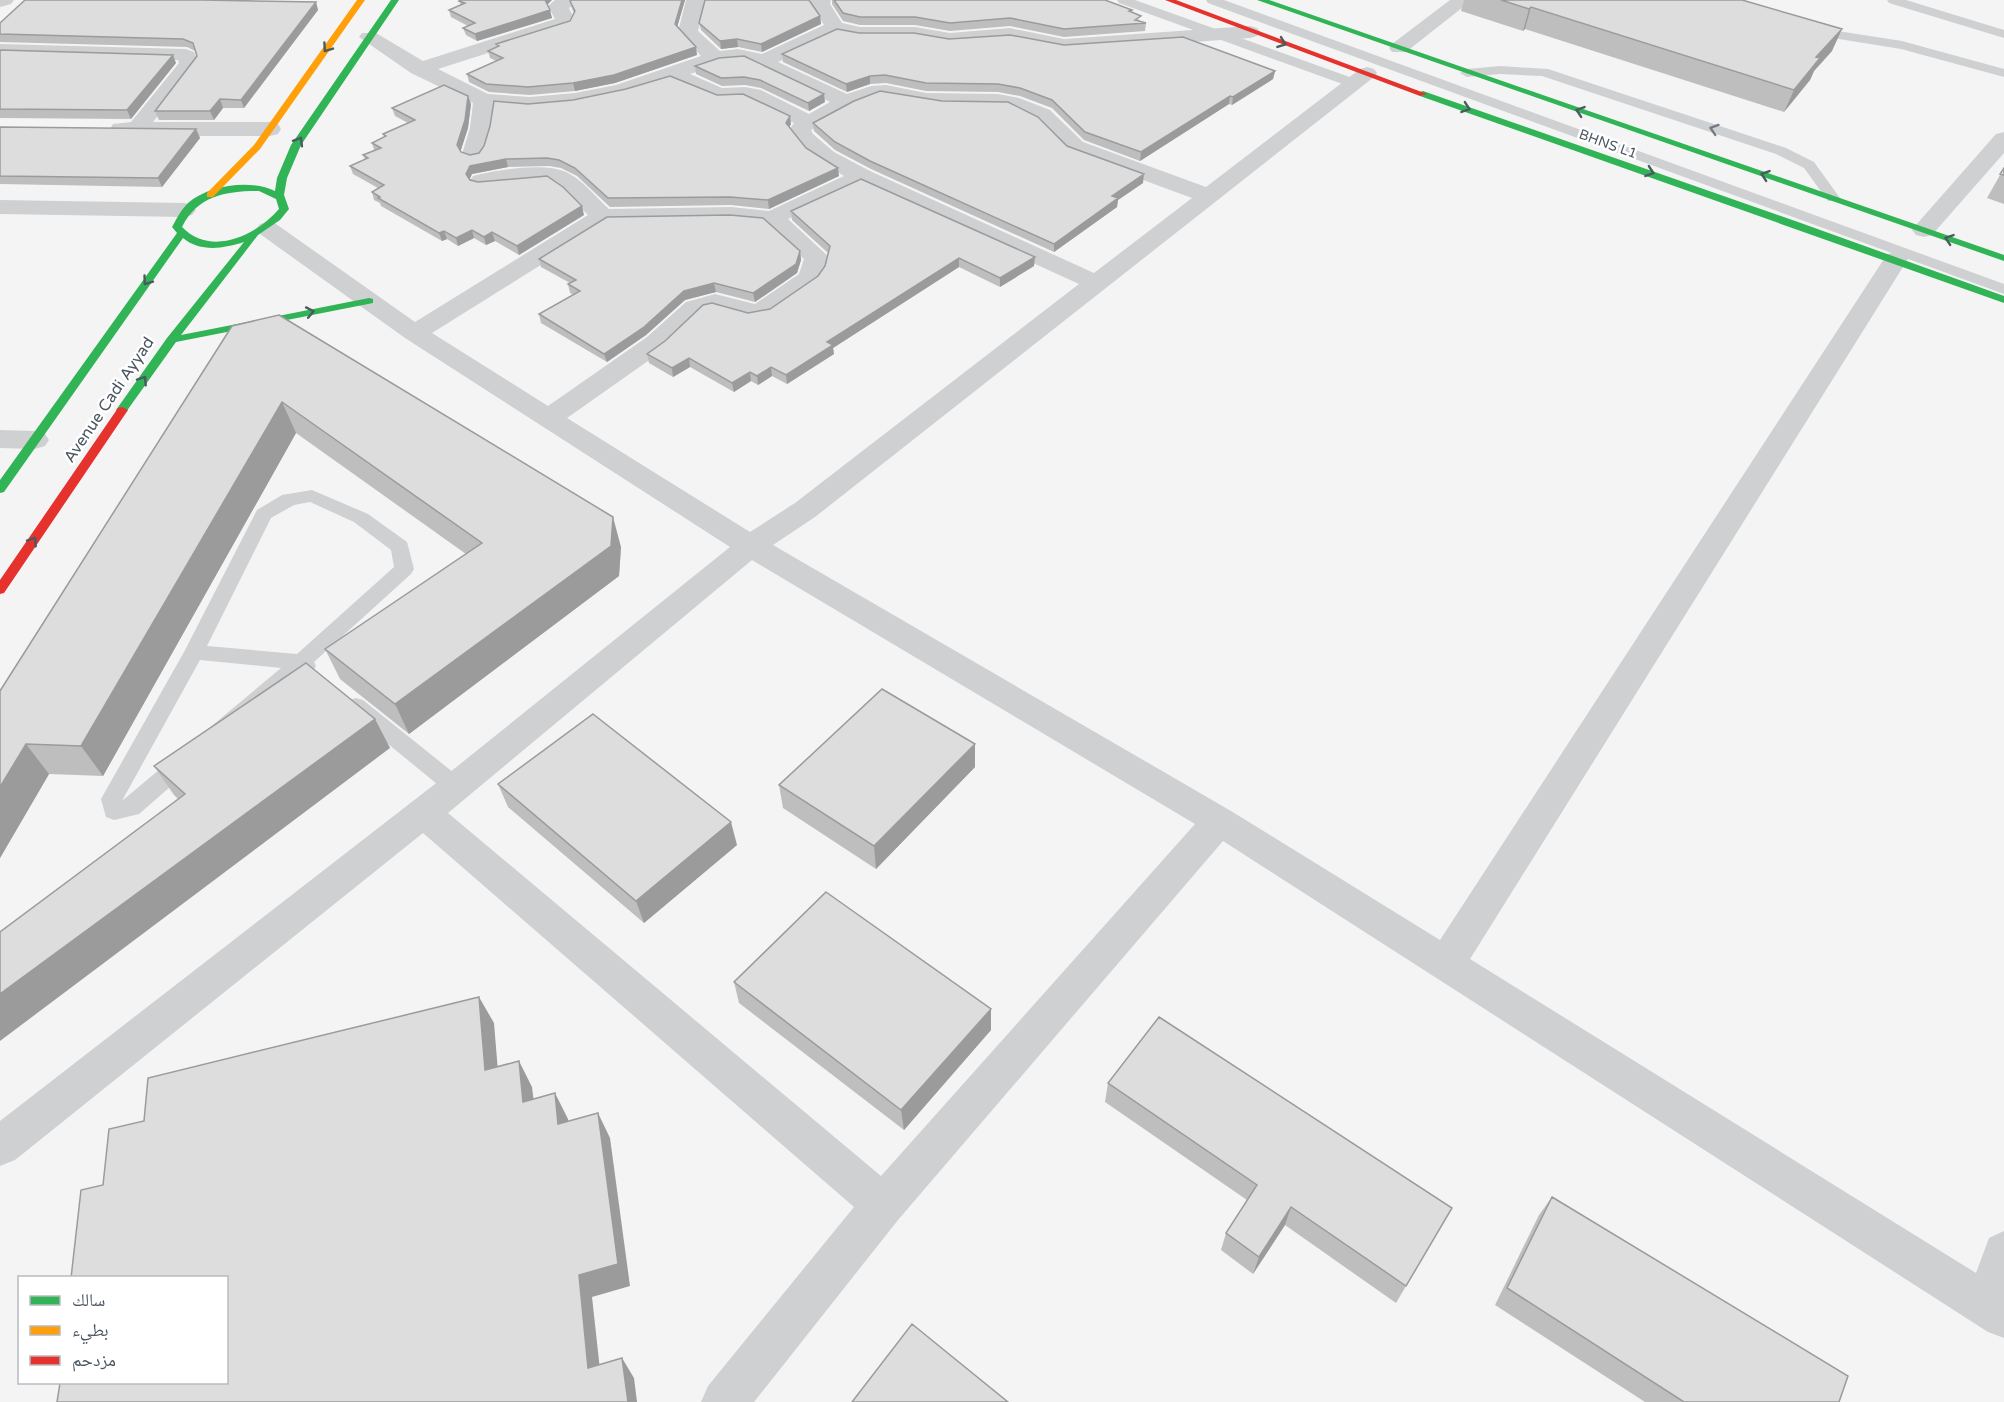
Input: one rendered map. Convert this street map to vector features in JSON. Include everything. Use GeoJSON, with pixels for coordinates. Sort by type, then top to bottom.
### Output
{"type":"FeatureCollection","features":[{"type":"Feature","properties":{"kind":"main road"},"geometry":{"type":"LineString","coordinates":[[261,232],[237,241],[212,243],[190,240],[181,234],[177,227],[178,218],[184,210],[210,195],[243,162],[270,129],[361,0]]}},
{"type":"Feature","properties":{"kind":"main road"},"geometry":{"type":"LineString","coordinates":[[210,195],[248,188],[261,188],[279,195],[282,178],[296,145],[395,0]]}},
{"type":"Feature","properties":{"kind":"main road"},"geometry":{"type":"LineString","coordinates":[[1169,0],[1360,78],[1896,259],[2004,300]]}},
{"type":"Feature","properties":{"kind":"main road"},"geometry":{"type":"LineString","coordinates":[[1261,0],[2004,258]]}},
{"type":"Feature","properties":{"kind":"main road","name":"Avenue Cadi Ayyad"},"geometry":{"type":"LineString","coordinates":[[0,590],[204,294],[261,232],[279,220],[284,211],[284,202],[279,195]]}},
{"type":"Feature","properties":{"kind":"main road"},"geometry":{"type":"LineString","coordinates":[[0,489],[181,234]]}},
{"type":"Feature","properties":{"kind":"main road"},"geometry":{"type":"LineString","coordinates":[[171,340],[369,301]]}},
{"type":"Feature","properties":{"kind":"street"},"geometry":{"type":"LineString","coordinates":[[418,69],[563,23],[565,20],[558,6],[571,0]]}},
{"type":"Feature","properties":{"kind":"street"},"geometry":{"type":"LineString","coordinates":[[696,0],[688,32],[715,58]]}},
{"type":"Feature","properties":{"kind":"street"},"geometry":{"type":"LineString","coordinates":[[821,0],[820,4],[836,27]]}},
{"type":"Feature","properties":{"kind":"street"},"geometry":{"type":"LineString","coordinates":[[1399,48],[1462,0]]}},
{"type":"Feature","properties":{"kind":"street"},"geometry":{"type":"LineString","coordinates":[[763,61],[836,27],[860,33],[915,33],[950,39],[1010,34],[1064,45],[1250,32]]}},
{"type":"Feature","properties":{"kind":"street"},"geometry":{"type":"LineString","coordinates":[[369,37],[418,69],[484,100],[525,102],[598,96],[672,74],[715,58],[739,54],[763,61],[846,102]]}},
{"type":"Feature","properties":{"kind":"street"},"geometry":{"type":"LineString","coordinates":[[0,50],[179,53],[187,56],[189,63],[137,129]]}},
{"type":"Feature","properties":{"kind":"street"},"geometry":{"type":"LineString","coordinates":[[672,74],[720,95],[745,93],[753,95],[810,122]]}},
{"type":"Feature","properties":{"kind":"street"},"geometry":{"type":"LineString","coordinates":[[0,1146],[456,787],[703,587],[751,544],[805,510],[1360,78]]}},
{"type":"Feature","properties":{"kind":"street"},"geometry":{"type":"LineString","coordinates":[[1096,283],[862,176],[802,138],[800,130],[846,102],[867,93],[887,91],[924,99],[990,98],[1020,105],[1042,115],[1065,140],[1075,147],[1209,196]]}},
{"type":"Feature","properties":{"kind":"street"},"geometry":{"type":"LineString","coordinates":[[473,154],[481,128],[484,100]]}},
{"type":"Feature","properties":{"kind":"street"},"geometry":{"type":"LineString","coordinates":[[103,128],[270,129]]}},
{"type":"Feature","properties":{"kind":"street"},"geometry":{"type":"LineString","coordinates":[[1924,230],[2004,139]]}},
{"type":"Feature","properties":{"kind":"street"},"geometry":{"type":"LineString","coordinates":[[481,181],[556,176],[572,186],[580,197],[603,216]]}},
{"type":"Feature","properties":{"kind":"street"},"geometry":{"type":"LineString","coordinates":[[414,333],[603,216],[686,217],[731,214],[772,218],[862,176]]}},
{"type":"Feature","properties":{"kind":"street"},"geometry":{"type":"LineString","coordinates":[[0,207],[184,210]]}},
{"type":"Feature","properties":{"kind":"street"},"geometry":{"type":"LineString","coordinates":[[549,418],[656,343],[695,307],[715,302],[750,312],[762,311],[808,279],[812,274],[817,257],[772,218]]}},
{"type":"Feature","properties":{"kind":"street"},"geometry":{"type":"LineString","coordinates":[[261,232],[369,301],[414,333],[815,585],[1220,821],[1995,1311],[2004,1253]]}},
{"type":"Feature","properties":{"kind":"street"},"geometry":{"type":"LineString","coordinates":[[1446,964],[1896,259]]}},
{"type":"Feature","properties":{"kind":"street"},"geometry":{"type":"LineString","coordinates":[[0,439],[35,440]]}},
{"type":"Feature","properties":{"kind":"street"},"geometry":{"type":"LineString","coordinates":[[423,813],[884,1205]]}},
{"type":"Feature","properties":{"kind":"street"},"geometry":{"type":"LineString","coordinates":[[724,1402],[884,1205],[1220,821]]}},
{"type":"Feature","properties":{"kind":"lane"},"geometry":{"type":"LineString","coordinates":[[1123,0],[1360,78]]}},
{"type":"Feature","properties":{"kind":"lane","name":"BHNS L1"},"geometry":{"type":"LineString","coordinates":[[1212,0],[2004,289]]}},
{"type":"Feature","properties":{"kind":"lane","name":"BHNS L1"},"geometry":{"type":"LineString","coordinates":[[1224,0],[2004,282]]}},
{"type":"Feature","properties":{"kind":"lane"},"geometry":{"type":"LineString","coordinates":[[1893,0],[2004,34]]}},
{"type":"Feature","properties":{"kind":"lane"},"geometry":{"type":"LineString","coordinates":[[1802,28],[1825,34],[1902,45],[2004,73]]}},
{"type":"Feature","properties":{"kind":"lane"},"geometry":{"type":"LineString","coordinates":[[1467,73],[1500,70],[1543,72],[1781,151],[1809,165],[1833,198]]}},
{"type":"Feature","properties":{"kind":"lane"},"geometry":{"type":"LineString","coordinates":[[312,496],[361,518],[400,547],[404,569],[301,662],[131,808],[114,811],[112,799],[195,652],[264,514],[289,499],[312,496]]}},
{"type":"Feature","properties":{"kind":"lane"},"geometry":{"type":"LineString","coordinates":[[195,652],[301,662],[319,676]]}},
{"type":"Feature","properties":{"kind":"lane"},"geometry":{"type":"LineString","coordinates":[[337,691],[456,787]]}},
{"type":"Feature","properties":{"kind":"building"},"geometry":{"type":"Polygon","coordinates":[[[25,0],[316,2],[241,100],[220,99],[210,111],[155,111],[197,56],[193,43],[183,39],[0,34],[0,23],[25,0]]]}},
{"type":"Feature","properties":{"kind":"building"},"geometry":{"type":"Polygon","coordinates":[[[545,0],[550,10],[475,34],[463,28],[475,23],[449,10],[465,3],[459,1],[545,0]]]}},
{"type":"Feature","properties":{"kind":"building"},"geometry":{"type":"Polygon","coordinates":[[[682,0],[675,24],[696,47],[614,75],[573,83],[528,87],[486,84],[467,74],[503,58],[488,51],[499,46],[496,44],[570,21],[575,11],[570,1],[682,0]]]}},
{"type":"Feature","properties":{"kind":"building"},"geometry":{"type":"Polygon","coordinates":[[[705,0],[809,0],[820,16],[761,44],[737,39],[720,41],[699,23],[705,0]]]}},
{"type":"Feature","properties":{"kind":"building"},"geometry":{"type":"Polygon","coordinates":[[[834,0],[1105,0],[1132,10],[1129,11],[1141,16],[1135,20],[1146,23],[1064,29],[1010,18],[950,23],[915,17],[860,17],[843,13],[834,0]]]}},
{"type":"Feature","properties":{"kind":"building"},"geometry":{"type":"Polygon","coordinates":[[[1501,0],[1742,0],[1842,29],[1816,57],[1820,58],[1794,90],[1531,7],[1529,9],[1501,0]]]}},
{"type":"Feature","properties":{"kind":"building"},"geometry":{"type":"Polygon","coordinates":[[[837,29],[859,33],[914,33],[949,39],[1010,35],[1064,45],[1183,37],[1275,71],[1233,97],[1230,96],[1141,152],[1085,132],[1052,100],[1020,88],[998,84],[926,83],[885,75],[870,76],[846,84],[782,54],[837,29]]]}},
{"type":"Feature","properties":{"kind":"building"},"geometry":{"type":"Polygon","coordinates":[[[0,50],[173,55],[127,110],[0,109],[0,50]]]}},
{"type":"Feature","properties":{"kind":"building"},"geometry":{"type":"Polygon","coordinates":[[[744,56],[824,94],[808,103],[760,80],[744,77],[721,78],[695,66],[719,58],[744,56]]]}},
{"type":"Feature","properties":{"kind":"building"},"geometry":{"type":"Polygon","coordinates":[[[670,76],[717,95],[743,94],[790,116],[786,123],[806,148],[838,168],[768,200],[730,197],[608,198],[575,168],[559,160],[547,158],[506,159],[470,166],[466,174],[470,180],[478,182],[547,176],[563,187],[582,206],[517,246],[492,232],[484,237],[472,230],[456,238],[444,231],[439,233],[378,198],[380,197],[372,192],[384,185],[350,166],[368,158],[363,155],[381,148],[372,143],[386,136],[383,134],[415,120],[392,108],[444,85],[468,96],[465,120],[457,145],[461,152],[470,155],[479,153],[484,146],[494,101],[528,104],[573,100],[626,89],[670,76]]]}},
{"type":"Feature","properties":{"kind":"building"},"geometry":{"type":"Polygon","coordinates":[[[880,91],[942,101],[1008,102],[1038,117],[1067,146],[1144,174],[1112,196],[1118,198],[1054,244],[870,161],[835,142],[813,123],[854,101],[880,91]]]}},
{"type":"Feature","properties":{"kind":"building"},"geometry":{"type":"Polygon","coordinates":[[[0,127],[196,129],[158,178],[0,176],[0,127]]]}},
{"type":"Feature","properties":{"kind":"building"},"geometry":{"type":"Polygon","coordinates":[[[861,179],[1035,257],[1000,278],[959,258],[827,342],[833,345],[786,375],[771,367],[757,376],[750,372],[732,383],[689,358],[672,368],[647,354],[665,341],[703,305],[712,303],[748,313],[770,309],[818,276],[825,266],[830,246],[791,211],[861,179]]]}},
{"type":"Feature","properties":{"kind":"building"},"geometry":{"type":"Polygon","coordinates":[[[730,215],[763,218],[800,251],[796,264],[753,293],[714,283],[684,291],[644,327],[604,354],[539,314],[580,291],[568,284],[576,280],[539,259],[607,217],[730,215]]]}},
{"type":"Feature","properties":{"kind":"building"},"geometry":{"type":"Polygon","coordinates":[[[279,315],[613,517],[611,546],[395,704],[325,649],[482,543],[282,402],[81,746],[26,744],[0,787],[0,691],[232,326],[279,315]]]}},
{"type":"Feature","properties":{"kind":"building"},"geometry":{"type":"Polygon","coordinates":[[[306,663],[375,719],[0,994],[0,932],[185,794],[154,766],[306,663]]]}},
{"type":"Feature","properties":{"kind":"building"},"geometry":{"type":"Polygon","coordinates":[[[882,689],[975,744],[874,846],[779,785],[882,689]]]}},
{"type":"Feature","properties":{"kind":"building"},"geometry":{"type":"Polygon","coordinates":[[[593,714],[731,822],[636,901],[498,784],[593,714]]]}},
{"type":"Feature","properties":{"kind":"building"},"geometry":{"type":"Polygon","coordinates":[[[826,892],[991,1009],[901,1110],[734,982],[826,892]]]}},
{"type":"Feature","properties":{"kind":"building"},"geometry":{"type":"Polygon","coordinates":[[[479,997],[485,1070],[519,1061],[523,1102],[555,1093],[558,1124],[598,1113],[618,1264],[579,1275],[588,1368],[622,1358],[628,1402],[57,1402],[60,1384],[228,1384],[228,1276],[71,1276],[81,1190],[103,1185],[109,1129],[144,1121],[148,1078],[479,997]]]}},
{"type":"Feature","properties":{"kind":"building"},"geometry":{"type":"Polygon","coordinates":[[[1159,1017],[1452,1208],[1406,1286],[1291,1207],[1259,1257],[1226,1233],[1257,1185],[1108,1083],[1159,1017]]]}},
{"type":"Feature","properties":{"kind":"building"},"geometry":{"type":"Polygon","coordinates":[[[1552,1197],[1848,1376],[1839,1402],[1684,1402],[1507,1288],[1552,1197]]]}},
{"type":"Feature","properties":{"kind":"building"},"geometry":{"type":"Polygon","coordinates":[[[912,1324],[1008,1402],[852,1402],[912,1324]]]}},
{"type":"Feature","properties":{"kind":"traffic: fast"},"geometry":{"type":"LineString","coordinates":[[279,195],[282,178],[296,145],[395,0]]}},
{"type":"Feature","properties":{"kind":"traffic: fast"},"geometry":{"type":"LineString","coordinates":[[1261,0],[2004,258]]}},
{"type":"Feature","properties":{"kind":"traffic: fast"},"geometry":{"type":"LineString","coordinates":[[1423,94],[2004,300]]}},
{"type":"Feature","properties":{"kind":"traffic: fast"},"geometry":{"type":"LineString","coordinates":[[261,188],[280,197],[284,209],[276,218],[255,233],[229,243],[215,245],[191,240],[177,227],[183,215],[201,199],[223,191],[261,188]]}},
{"type":"Feature","properties":{"kind":"traffic: fast"},"geometry":{"type":"LineString","coordinates":[[0,489],[181,234]]}},
{"type":"Feature","properties":{"kind":"traffic: fast"},"geometry":{"type":"LineString","coordinates":[[122,410],[186,321],[254,236]]}},
{"type":"Feature","properties":{"kind":"traffic: fast"},"geometry":{"type":"LineString","coordinates":[[171,340],[369,301]]}},
{"type":"Feature","properties":{"kind":"traffic: slow"},"geometry":{"type":"LineString","coordinates":[[210,195],[257,147],[361,0]]}},
{"type":"Feature","properties":{"kind":"traffic: jam"},"geometry":{"type":"LineString","coordinates":[[1169,0],[1423,94]]}},
{"type":"Feature","properties":{"kind":"traffic: jam"},"geometry":{"type":"LineString","coordinates":[[0,590],[122,410]]}}]}
